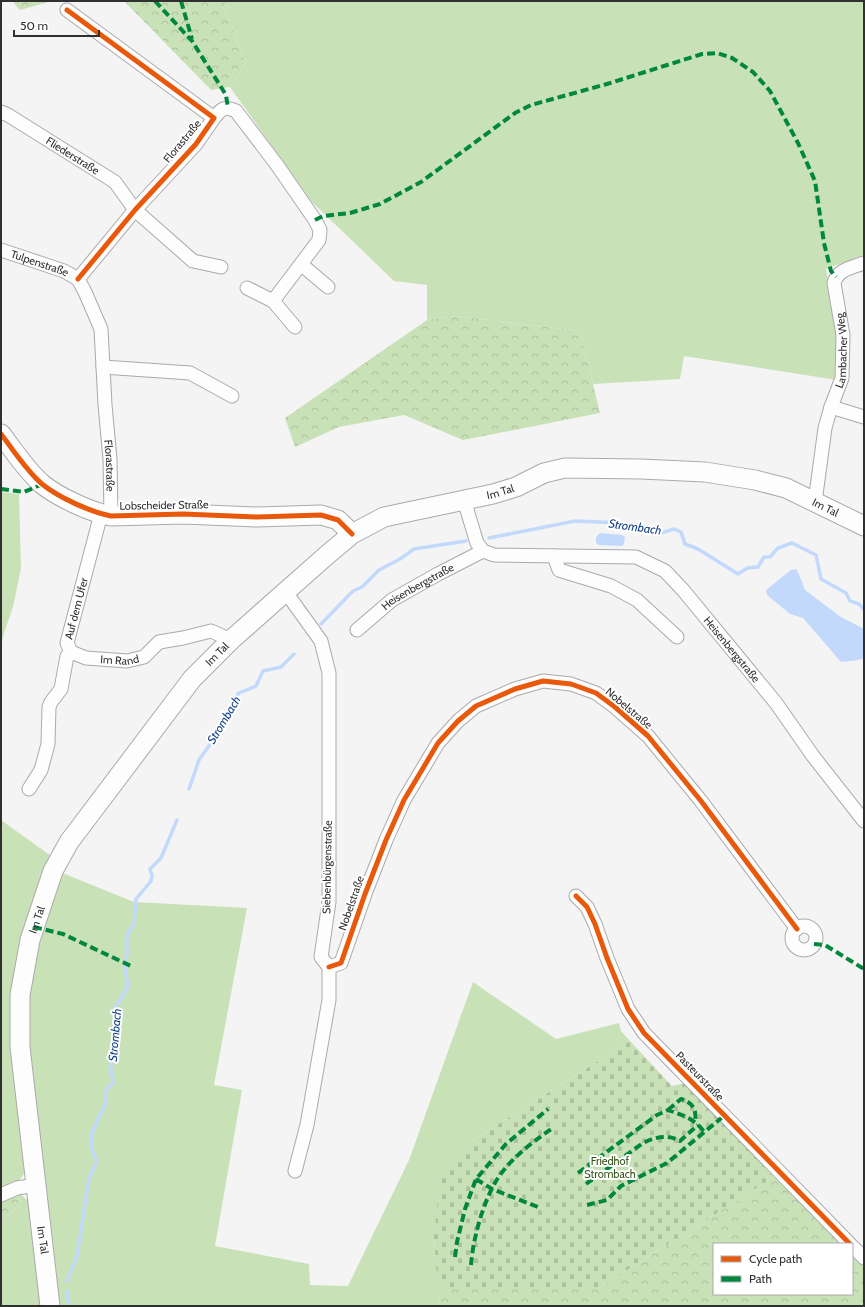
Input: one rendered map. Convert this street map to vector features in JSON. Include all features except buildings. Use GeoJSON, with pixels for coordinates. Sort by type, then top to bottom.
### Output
{"type":"FeatureCollection","features":[{"type":"Feature","properties":{"kind":"main road","name":"Lobscheider Straße"},"geometry":{"type":"LineString","coordinates":[[1,434],[26,467],[43,484],[86,509],[106,515],[321,515],[338,520],[352,534]]}},
{"type":"Feature","properties":{"kind":"main road","name":"Im Tal"},"geometry":{"type":"LineString","coordinates":[[50,1306],[20,1047],[20,995],[30,940],[52,871],[69,842],[161,718],[192,679],[231,640],[352,534],[384,516],[493,494],[516,487],[544,473],[565,468],[705,472],[755,480],[786,488],[864,526]]}},
{"type":"Feature","properties":{"kind":"street","name":"Florastraße"},"geometry":{"type":"LineString","coordinates":[[67,10],[214,118]]}},
{"type":"Feature","properties":{"kind":"street","name":"Florastraße"},"geometry":{"type":"LineString","coordinates":[[106,515],[110,459],[105,405],[101,329],[78,279],[135,210],[196,144],[221,109],[228,108],[236,111],[277,165],[315,220],[320,230],[319,240],[302,265],[273,301]]}},
{"type":"Feature","properties":{"kind":"street","name":"Fliederstraße"},"geometry":{"type":"LineString","coordinates":[[1,112],[115,182],[135,210]]}},
{"type":"Feature","properties":{"kind":"street"},"geometry":{"type":"LineString","coordinates":[[135,210],[194,261],[221,267]]}},
{"type":"Feature","properties":{"kind":"street","name":"Tulpenstraße"},"geometry":{"type":"LineString","coordinates":[[1,250],[64,271],[78,279]]}},
{"type":"Feature","properties":{"kind":"street","name":"Lambacher Weg"},"geometry":{"type":"LineString","coordinates":[[815,502],[825,428],[842,378],[843,334],[834,283],[836,277],[841,272],[864,263]]}},
{"type":"Feature","properties":{"kind":"street"},"geometry":{"type":"LineString","coordinates":[[302,265],[328,287]]}},
{"type":"Feature","properties":{"kind":"street"},"geometry":{"type":"LineString","coordinates":[[247,288],[273,301],[295,328]]}},
{"type":"Feature","properties":{"kind":"street"},"geometry":{"type":"LineString","coordinates":[[103,368],[190,373],[232,396]]}},
{"type":"Feature","properties":{"kind":"street"},"geometry":{"type":"LineString","coordinates":[[831,407],[864,417]]}},
{"type":"Feature","properties":{"kind":"street"},"geometry":{"type":"LineString","coordinates":[[464,500],[477,543],[483,551]]}},
{"type":"Feature","properties":{"kind":"street","name":"Auf dem Ufer"},"geometry":{"type":"LineString","coordinates":[[29,789],[41,770],[48,744],[49,708],[51,702],[61,689],[67,656],[71,652],[67,643],[106,515]]}},
{"type":"Feature","properties":{"kind":"street","name":"Heisenbergstraße"},"geometry":{"type":"LineString","coordinates":[[357,630],[392,600],[483,551],[494,555],[636,557],[665,571],[683,590],[776,703],[813,756],[864,821]]}},
{"type":"Feature","properties":{"kind":"street"},"geometry":{"type":"LineString","coordinates":[[554,556],[559,570],[611,586],[637,600],[676,637]]}},
{"type":"Feature","properties":{"kind":"street","name":"Siebenbürgenstraße"},"geometry":{"type":"LineString","coordinates":[[285,592],[321,641],[329,673],[329,902],[321,958],[329,967],[329,1000],[307,1125],[295,1172]]}},
{"type":"Feature","properties":{"kind":"street","name":"Im Rand"},"geometry":{"type":"LineString","coordinates":[[71,652],[86,658],[127,661],[144,657],[159,642],[211,631],[231,640]]}},
{"type":"Feature","properties":{"kind":"street","name":"Nobelstraße"},"geometry":{"type":"LineString","coordinates":[[329,967],[342,963],[364,894],[386,840],[404,800],[438,743],[458,721],[476,706],[515,689],[543,681],[571,684],[596,693],[615,707],[648,736],[701,801],[797,929]]}},
{"type":"Feature","properties":{"kind":"street","name":"Pasteurstraße"},"geometry":{"type":"LineString","coordinates":[[576,896],[587,907],[628,1009],[644,1033],[849,1243]]}},
{"type":"Feature","properties":{"kind":"street"},"geometry":{"type":"LineString","coordinates":[[1,1195],[17,1188],[36,1185]]}},
{"type":"Feature","properties":{"kind":"street"},"geometry":{"type":"LineString","coordinates":[[853,1247],[864,1258]]}},
{"type":"Feature","properties":{"kind":"green space"},"geometry":{"type":"Polygon","coordinates":[[[12,1],[52,1],[20,10],[12,1]]]}},
{"type":"Feature","properties":{"kind":"green space"},"geometry":{"type":"Polygon","coordinates":[[[124,1],[227,1],[223,7],[246,63],[230,87],[211,90],[124,1]]]}},
{"type":"Feature","properties":{"kind":"green space"},"geometry":{"type":"Polygon","coordinates":[[[227,1],[864,1],[864,255],[826,269],[839,334],[837,380],[684,356],[680,379],[593,384],[580,331],[456,316],[427,320],[427,285],[394,281],[312,202],[230,87],[246,63],[223,7],[227,1]]]}},
{"type":"Feature","properties":{"kind":"green space"},"geometry":{"type":"Polygon","coordinates":[[[456,316],[580,331],[600,413],[463,440],[404,415],[339,427],[295,447],[285,418],[427,320],[456,316]]]}},
{"type":"Feature","properties":{"kind":"green space"},"geometry":{"type":"Polygon","coordinates":[[[1,492],[19,494],[21,568],[13,607],[1,646],[1,492]]]}},
{"type":"Feature","properties":{"kind":"green space"},"geometry":{"type":"Polygon","coordinates":[[[1,820],[51,856],[21,938],[27,1170],[17,1183],[1,1190],[1,820]]]}},
{"type":"Feature","properties":{"kind":"green space"},"geometry":{"type":"Polygon","coordinates":[[[60,872],[134,902],[247,908],[214,1085],[242,1090],[215,1246],[309,1264],[310,1285],[348,1286],[409,1160],[473,982],[556,1039],[619,1023],[621,1031],[630,1041],[470,1142],[434,1239],[440,1306],[56,1306],[31,1093],[28,994],[33,954],[60,872]]]}},
{"type":"Feature","properties":{"kind":"green space","name":"Friedhof Strombach"},"geometry":{"type":"Polygon","coordinates":[[[630,1041],[672,1086],[686,1083],[774,1177],[597,1289],[438,1289],[434,1239],[440,1175],[470,1142],[630,1041]]]}},
{"type":"Feature","properties":{"kind":"green space"},"geometry":{"type":"Polygon","coordinates":[[[774,1177],[839,1243],[713,1243],[713,1295],[853,1295],[853,1257],[864,1267],[864,1306],[440,1306],[438,1289],[597,1289],[774,1177]]]}},
{"type":"Feature","properties":{"kind":"green space"},"geometry":{"type":"Polygon","coordinates":[[[19,1193],[33,1205],[45,1306],[1,1306],[1,1221],[20,1205],[19,1193]]]}},
{"type":"Feature","properties":{"kind":"green space"},"geometry":{"type":"Polygon","coordinates":[[[19,1193],[20,1205],[1,1221],[1,1199],[19,1193]]]}},
{"type":"Feature","properties":{"kind":"water"},"geometry":{"type":"Polygon","coordinates":[[[600,533],[622,535],[625,537],[624,544],[622,546],[599,545],[596,543],[596,537],[600,533]]]}},
{"type":"Feature","properties":{"kind":"water"},"geometry":{"type":"Polygon","coordinates":[[[796,569],[805,590],[841,617],[864,629],[864,658],[841,662],[803,618],[790,614],[767,595],[766,590],[791,570],[796,569]]]}},
{"type":"Feature","properties":{"kind":"waterway","name":"Strombach"},"geometry":{"type":"LineString","coordinates":[[489,538],[575,521],[622,523],[648,527],[661,533],[674,529],[681,532],[685,544],[698,549],[738,574],[747,568],[758,567],[764,557],[770,557],[778,548],[792,543],[816,555],[821,579],[846,593],[850,601],[859,604],[864,609]]}},
{"type":"Feature","properties":{"kind":"waterway","name":"Strombach"},"geometry":{"type":"LineString","coordinates":[[321,624],[353,591],[362,587],[379,570],[400,559],[414,549],[466,541]]}},
{"type":"Feature","properties":{"kind":"waterway","name":"Strombach"},"geometry":{"type":"LineString","coordinates":[[189,789],[199,760],[223,726],[224,720],[233,710],[235,698],[239,693],[256,686],[263,671],[281,667],[294,654]]}},
{"type":"Feature","properties":{"kind":"waterway","name":"Strombach"},"geometry":{"type":"LineString","coordinates":[[67,1281],[77,1256],[89,1178],[97,1161],[92,1150],[91,1135],[106,1102],[106,1090],[113,1083],[111,1057],[117,1025],[115,1008],[128,987],[125,967],[127,935],[134,924],[136,899],[151,881],[152,876],[150,869],[161,858],[177,820]]}},
{"type":"Feature","properties":{"kind":"waterway","name":"Strombach"},"geometry":{"type":"LineString","coordinates":[[67,1291],[69,1306]]}},
{"type":"Feature","properties":{"kind":"marked path"},"geometry":{"type":"LineString","coordinates":[[155,1],[192,41],[226,95],[228,108]]}},
{"type":"Feature","properties":{"kind":"marked path"},"geometry":{"type":"LineString","coordinates":[[181,1],[192,39]]}},
{"type":"Feature","properties":{"kind":"marked path"},"geometry":{"type":"LineString","coordinates":[[315,220],[323,216],[350,213],[380,204],[421,182],[515,113],[531,105],[607,84],[702,54],[717,53],[732,58],[753,72],[770,91],[798,143],[815,181],[824,243],[831,271],[836,277]]}},
{"type":"Feature","properties":{"kind":"marked path"},"geometry":{"type":"LineString","coordinates":[[1,489],[24,492],[43,484]]}},
{"type":"Feature","properties":{"kind":"marked path"},"geometry":{"type":"LineString","coordinates":[[34,927],[63,934],[131,966]]}},
{"type":"Feature","properties":{"kind":"marked path"},"geometry":{"type":"LineString","coordinates":[[814,944],[825,945],[864,969]]}},
{"type":"Feature","properties":{"kind":"marked path"},"geometry":{"type":"LineString","coordinates":[[668,1110],[681,1099],[685,1100],[689,1102],[695,1111],[695,1122]]}},
{"type":"Feature","properties":{"kind":"marked path"},"geometry":{"type":"LineString","coordinates":[[455,1257],[465,1209],[476,1179],[506,1144],[548,1109]]}},
{"type":"Feature","properties":{"kind":"marked path"},"geometry":{"type":"LineString","coordinates":[[578,1173],[657,1115],[668,1110],[693,1121],[705,1133]]}},
{"type":"Feature","properties":{"kind":"marked path"},"geometry":{"type":"LineString","coordinates":[[587,1205],[607,1200],[621,1186],[667,1163],[725,1115]]}},
{"type":"Feature","properties":{"kind":"marked path"},"geometry":{"type":"LineString","coordinates":[[586,1184],[643,1143],[662,1137],[680,1141],[698,1125]]}},
{"type":"Feature","properties":{"kind":"marked path"},"geometry":{"type":"LineString","coordinates":[[471,1265],[474,1244],[483,1209],[498,1178],[517,1156],[554,1127]]}},
{"type":"Feature","properties":{"kind":"marked path"},"geometry":{"type":"LineString","coordinates":[[476,1179],[492,1189],[538,1207]]}},
{"type":"Feature","properties":{"kind":"cycle path"},"geometry":{"type":"LineString","coordinates":[[67,10],[214,118],[196,144],[135,210],[78,279]]}},
{"type":"Feature","properties":{"kind":"cycle path"},"geometry":{"type":"LineString","coordinates":[[1,434],[25,467],[42,484],[65,499],[84,508],[103,514],[111,516],[183,514],[257,517],[321,515],[338,520],[352,534]]}},
{"type":"Feature","properties":{"kind":"cycle path"},"geometry":{"type":"LineString","coordinates":[[329,967],[341,963],[386,840],[404,800],[438,743],[458,721],[476,706],[515,689],[543,681],[571,684],[596,693],[615,707],[648,736],[701,801],[797,929]]}},
{"type":"Feature","properties":{"kind":"cycle path"},"geometry":{"type":"LineString","coordinates":[[576,896],[587,907],[628,1009],[644,1033],[849,1243]]}}]}
